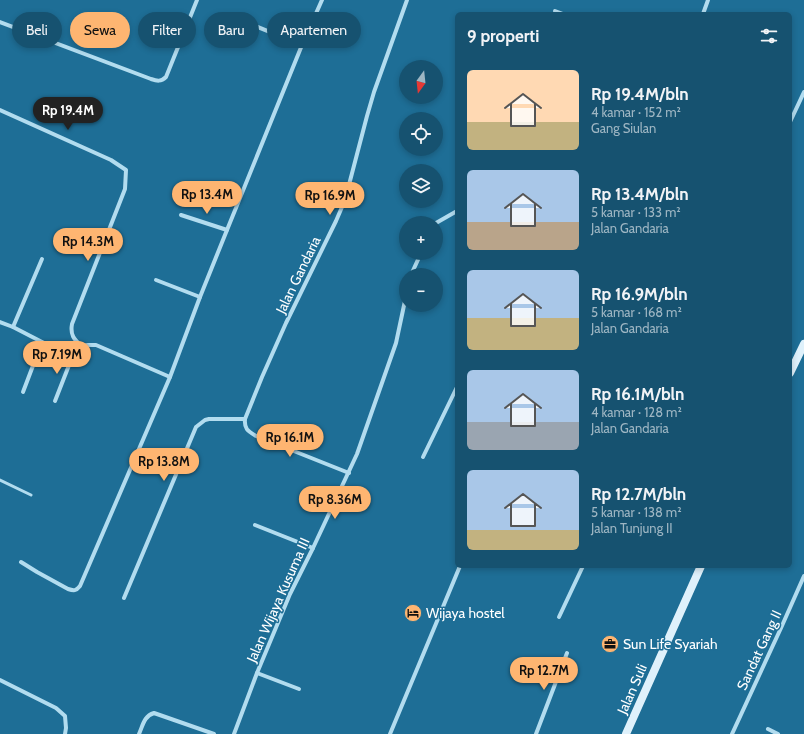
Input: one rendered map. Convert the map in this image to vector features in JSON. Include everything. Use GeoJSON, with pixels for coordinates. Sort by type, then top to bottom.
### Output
{"type":"FeatureCollection","features":[{"type":"Feature","properties":{"kind":"main road"},"geometry":{"type":"LineString","coordinates":[[792,369],[804,344]]}},
{"type":"Feature","properties":{"kind":"main road","name":"Jalan Suli"},"geometry":{"type":"LineString","coordinates":[[626,734],[700,568]]}},
{"type":"Feature","properties":{"kind":"street"},"geometry":{"type":"LineString","coordinates":[[0,22],[160,81],[166,77],[197,0]]}},
{"type":"Feature","properties":{"kind":"street"},"geometry":{"type":"LineString","coordinates":[[317,12],[322,0]]}},
{"type":"Feature","properties":{"kind":"street","name":"Jalan Gandaria"},"geometry":{"type":"LineString","coordinates":[[245,419],[286,323],[336,222],[345,200],[369,110],[408,0]]}},
{"type":"Feature","properties":{"kind":"street"},"geometry":{"type":"LineString","coordinates":[[704,12],[708,0]]}},
{"type":"Feature","properties":{"kind":"street"},"geometry":{"type":"LineString","coordinates":[[21,562],[68,589],[74,591],[80,586],[170,377],[200,297],[301,48]]}},
{"type":"Feature","properties":{"kind":"street"},"geometry":{"type":"LineString","coordinates":[[792,118],[804,92]]}},
{"type":"Feature","properties":{"kind":"street"},"geometry":{"type":"LineString","coordinates":[[0,110],[111,160],[126,170],[125,189],[72,324],[72,334],[81,346]]}},
{"type":"Feature","properties":{"kind":"street"},"geometry":{"type":"LineString","coordinates":[[443,219],[455,212]]}},
{"type":"Feature","properties":{"kind":"street"},"geometry":{"type":"LineString","coordinates":[[181,215],[227,230]]}},
{"type":"Feature","properties":{"kind":"street"},"geometry":{"type":"LineString","coordinates":[[13,327],[42,259]]}},
{"type":"Feature","properties":{"kind":"street"},"geometry":{"type":"LineString","coordinates":[[156,280],[200,297]]}},
{"type":"Feature","properties":{"kind":"street","name":"Jalan Wijaya Kusuma III"},"geometry":{"type":"LineString","coordinates":[[234,734],[257,673],[290,594],[314,548],[357,454],[396,343],[403,312]]}},
{"type":"Feature","properties":{"kind":"street"},"geometry":{"type":"LineString","coordinates":[[0,322],[73,355]]}},
{"type":"Feature","properties":{"kind":"street"},"geometry":{"type":"LineString","coordinates":[[23,392],[42,342]]}},
{"type":"Feature","properties":{"kind":"street"},"geometry":{"type":"LineString","coordinates":[[55,401],[73,355],[81,346],[96,345],[170,377]]}},
{"type":"Feature","properties":{"kind":"street"},"geometry":{"type":"LineString","coordinates":[[423,457],[455,391]]}},
{"type":"Feature","properties":{"kind":"street"},"geometry":{"type":"LineString","coordinates":[[124,598],[196,427],[205,420],[245,419],[245,425],[249,431],[256,436],[349,473]]}},
{"type":"Feature","properties":{"kind":"street"},"geometry":{"type":"LineString","coordinates":[[255,525],[314,548]]}},
{"type":"Feature","properties":{"kind":"street"},"geometry":{"type":"LineString","coordinates":[[390,734],[459,568]]}},
{"type":"Feature","properties":{"kind":"street"},"geometry":{"type":"LineString","coordinates":[[559,617],[582,568]]}},
{"type":"Feature","properties":{"kind":"street","name":"Sandat Gang II"},"geometry":{"type":"LineString","coordinates":[[732,734],[804,576]]}},
{"type":"Feature","properties":{"kind":"street"},"geometry":{"type":"LineString","coordinates":[[536,734],[567,653]]}},
{"type":"Feature","properties":{"kind":"street"},"geometry":{"type":"LineString","coordinates":[[257,673],[299,689]]}},
{"type":"Feature","properties":{"kind":"street"},"geometry":{"type":"LineString","coordinates":[[0,680],[56,708],[65,716],[65,734]]}},
{"type":"Feature","properties":{"kind":"street"},"geometry":{"type":"LineString","coordinates":[[139,734],[145,718],[149,714],[154,713],[214,734]]}},
{"type":"Feature","properties":{"kind":"street"},"geometry":{"type":"LineString","coordinates":[[768,729],[778,734]]}},
{"type":"Feature","properties":{"kind":"lane"},"geometry":{"type":"LineString","coordinates":[[0,480],[30,495]]}},
{"type":"Feature","properties":{"kind":"place","name":"Wijaya hostel"},"geometry":{"type":"Point","coordinates":[413,613]}},
{"type":"Feature","properties":{"kind":"place","name":"Sun Life Syariah"},"geometry":{"type":"Point","coordinates":[610,644]}}]}
